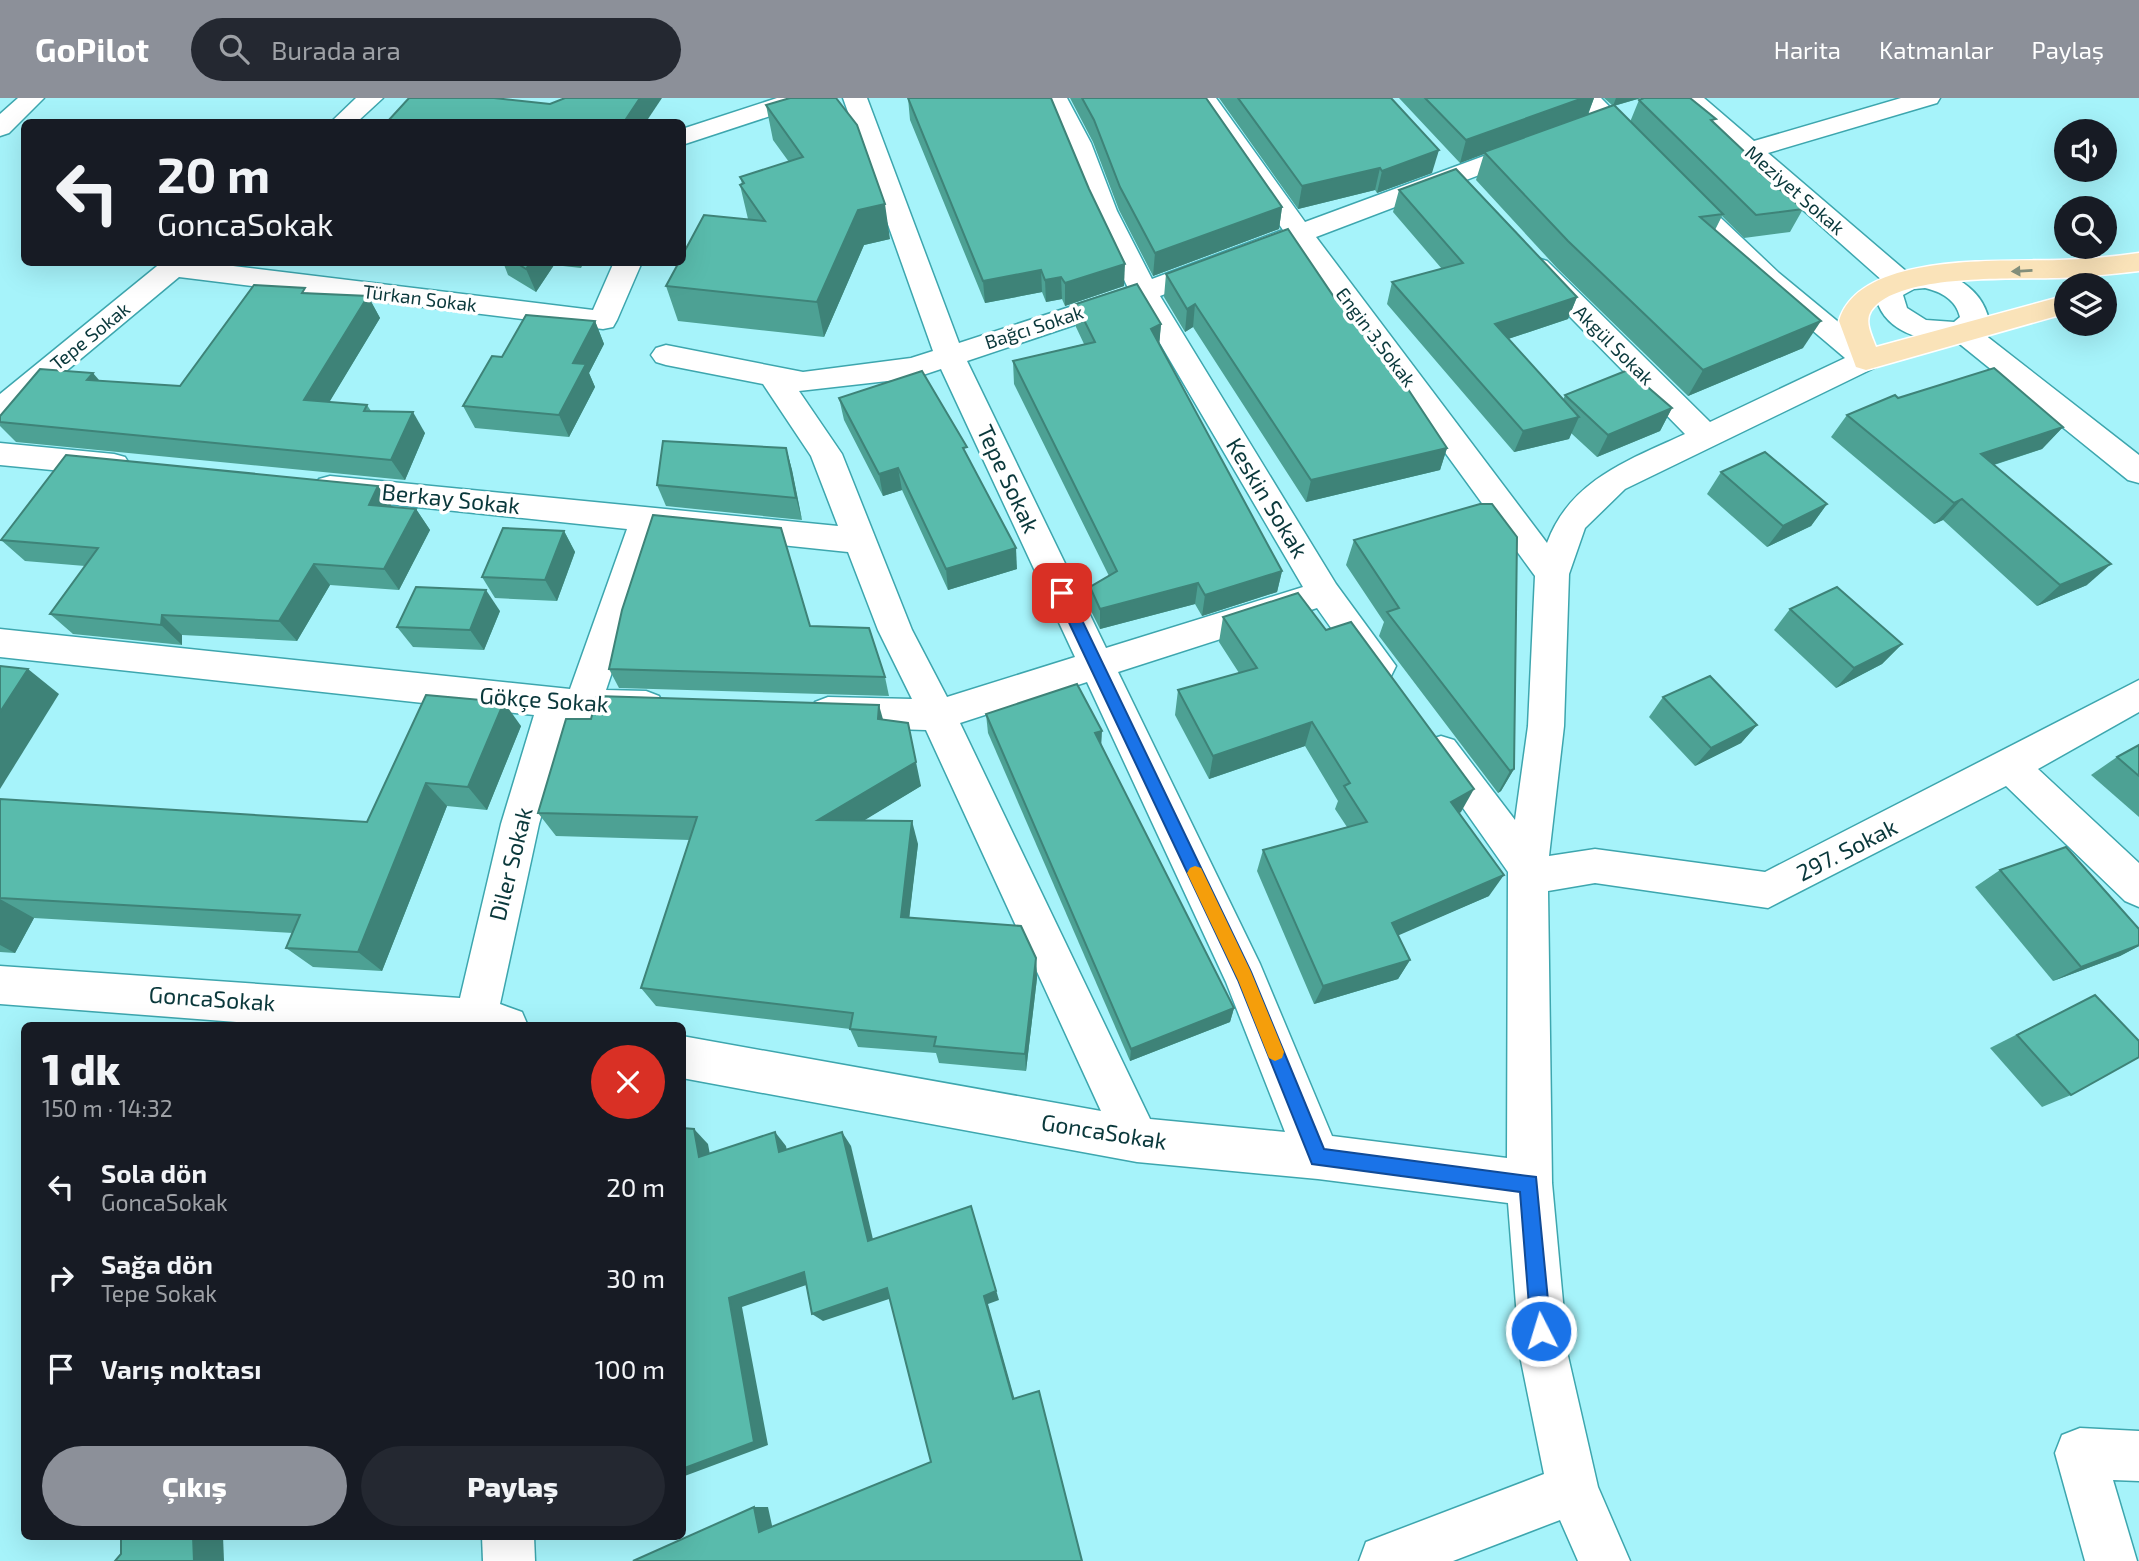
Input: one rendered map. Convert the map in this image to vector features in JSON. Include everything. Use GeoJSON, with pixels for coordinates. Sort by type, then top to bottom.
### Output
{"type":"FeatureCollection","features":[{"type":"Feature","properties":{"kind":"main road"},"geometry":{"type":"LineString","coordinates":[[2054,307],[1866,360],[1853,321],[1859,306],[1876,293],[1901,282],[1930,275],[2104,267],[2139,262]]}},
{"type":"Feature","properties":{"kind":"street"},"geometry":{"type":"LineString","coordinates":[[0,128],[32,98]]}},
{"type":"Feature","properties":{"kind":"street"},"geometry":{"type":"LineString","coordinates":[[346,119],[371,98]]}},
{"type":"Feature","properties":{"kind":"street"},"geometry":{"type":"LineString","coordinates":[[686,137],[801,98]]}},
{"type":"Feature","properties":{"kind":"street","name":"Tepe Sokak"},"geometry":{"type":"LineString","coordinates":[[855,98],[949,354],[1245,978],[1318,1157]]}},
{"type":"Feature","properties":{"kind":"street","name":"Keskin Sokak"},"geometry":{"type":"LineString","coordinates":[[1055,98],[1078,143],[1104,211],[1144,292],[1324,593],[1397,692]]}},
{"type":"Feature","properties":{"kind":"street","name":"Engin 3.Sokak"},"geometry":{"type":"LineString","coordinates":[[1204,98],[1300,235],[1552,574]]}},
{"type":"Feature","properties":{"kind":"street"},"geometry":{"type":"LineString","coordinates":[[1587,98],[1620,114],[1654,167],[1750,264],[1866,360],[1615,481],[1571,522],[1552,574],[1546,726],[1528,872],[1529,1183],[1544,1356],[1573,1489],[1604,1561]]}},
{"type":"Feature","properties":{"kind":"street","name":"Meziyet Sokak"},"geometry":{"type":"LineString","coordinates":[[1689,98],[1901,282]]}},
{"type":"Feature","properties":{"kind":"street"},"geometry":{"type":"LineString","coordinates":[[1749,150],[1928,98]]}},
{"type":"Feature","properties":{"kind":"street"},"geometry":{"type":"LineString","coordinates":[[1582,128],[1620,114]]}},
{"type":"Feature","properties":{"kind":"street","name":"Bağcı Sokak"},"geometry":{"type":"LineString","coordinates":[[666,355],[803,382],[914,368],[949,354],[1144,292],[1556,138]]}},
{"type":"Feature","properties":{"kind":"street"},"geometry":{"type":"LineString","coordinates":[[0,139],[21,141]]}},
{"type":"Feature","properties":{"kind":"street","name":"Akgül Sokak"},"geometry":{"type":"LineString","coordinates":[[1517,246],[1706,436]]}},
{"type":"Feature","properties":{"kind":"street","name":"Tepe Sokak"},"geometry":{"type":"LineString","coordinates":[[0,410],[176,266]]}},
{"type":"Feature","properties":{"kind":"street","name":"Türkan Sokak"},"geometry":{"type":"LineString","coordinates":[[185,266],[603,320],[626,266]]}},
{"type":"Feature","properties":{"kind":"street"},"geometry":{"type":"LineString","coordinates":[[1925,280],[1952,288],[1971,303],[1975,320],[1962,331],[1937,332],[1911,324],[1901,317],[1889,301],[1889,293],[1901,282],[1925,280]]}},
{"type":"Feature","properties":{"kind":"street"},"geometry":{"type":"LineString","coordinates":[[1962,331],[2139,472]]}},
{"type":"Feature","properties":{"kind":"street"},"geometry":{"type":"LineString","coordinates":[[772,375],[826,454],[895,630],[938,715],[1136,1140]]}},
{"type":"Feature","properties":{"kind":"street"},"geometry":{"type":"LineString","coordinates":[[0,454],[138,468]]}},
{"type":"Feature","properties":{"kind":"street","name":"Berkay Sokak"},"geometry":{"type":"LineString","coordinates":[[303,484],[861,541]]}},
{"type":"Feature","properties":{"kind":"street","name":"Diler Sokak"},"geometry":{"type":"LineString","coordinates":[[485,1022],[520,824],[647,519]]}},
{"type":"Feature","properties":{"kind":"street"},"geometry":{"type":"LineString","coordinates":[[801,711],[938,715],[1324,593]]}},
{"type":"Feature","properties":{"kind":"street","name":"Gökçe Sokak"},"geometry":{"type":"LineString","coordinates":[[0,643],[569,704],[678,707]]}},
{"type":"Feature","properties":{"kind":"street","name":"297. Sokak"},"geometry":{"type":"LineString","coordinates":[[1528,872],[1595,866],[1768,890],[2010,766],[2139,695]]}},
{"type":"Feature","properties":{"kind":"street"},"geometry":{"type":"LineString","coordinates":[[1422,725],[1528,872]]}},
{"type":"Feature","properties":{"kind":"street"},"geometry":{"type":"LineString","coordinates":[[2010,766],[2139,889]]}},
{"type":"Feature","properties":{"kind":"street","name":"GoncaSokak"},"geometry":{"type":"LineString","coordinates":[[0,985],[472,1022]]}},
{"type":"Feature","properties":{"kind":"street","name":"GoncaSokak"},"geometry":{"type":"LineString","coordinates":[[686,1058],[1136,1140],[1318,1157],[1529,1183]]}},
{"type":"Feature","properties":{"kind":"street"},"geometry":{"type":"LineString","coordinates":[[2111,1561],[2080,1452],[2139,1456]]}},
{"type":"Feature","properties":{"kind":"street"},"geometry":{"type":"LineString","coordinates":[[1385,1561],[1573,1489]]}},
{"type":"Feature","properties":{"kind":"street"},"geometry":{"type":"LineString","coordinates":[[508,1540],[509,1561]]}},
{"type":"Feature","properties":{"kind":"building"},"geometry":{"type":"Polygon","coordinates":[[[409,98],[494,98],[550,104],[565,98],[640,98],[626,119],[390,119],[409,98]]]}},
{"type":"Feature","properties":{"kind":"building"},"geometry":{"type":"Polygon","coordinates":[[[790,98],[836,98],[857,125],[885,204],[858,210],[817,302],[666,286],[677,266],[686,266],[686,249],[704,215],[765,221],[740,185],[744,183],[740,177],[803,157],[766,105],[790,98]]]}},
{"type":"Feature","properties":{"kind":"building"},"geometry":{"type":"Polygon","coordinates":[[[908,98],[1051,98],[1089,189],[1125,264],[1065,283],[1061,277],[1045,280],[1041,270],[983,281],[908,98]]]}},
{"type":"Feature","properties":{"kind":"building"},"geometry":{"type":"Polygon","coordinates":[[[1082,98],[1206,98],[1282,207],[1155,253],[1120,187],[1094,120],[1082,98]]]}},
{"type":"Feature","properties":{"kind":"building"},"geometry":{"type":"Polygon","coordinates":[[[1238,98],[1391,98],[1439,150],[1382,171],[1380,168],[1302,186],[1238,98]]]}},
{"type":"Feature","properties":{"kind":"building"},"geometry":{"type":"Polygon","coordinates":[[[1425,98],[1583,98],[1466,140],[1425,98]]]}},
{"type":"Feature","properties":{"kind":"building"},"geometry":{"type":"Polygon","coordinates":[[[1690,98],[1716,119],[1711,120],[1764,170],[1758,171],[1803,209],[1756,215],[1639,100],[1690,98]]]}},
{"type":"Feature","properties":{"kind":"building"},"geometry":{"type":"Polygon","coordinates":[[[1614,105],[1723,214],[1700,217],[1821,321],[1703,370],[1568,241],[1484,152],[1614,105]]]}},
{"type":"Feature","properties":{"kind":"building"},"geometry":{"type":"Polygon","coordinates":[[[1456,169],[1577,297],[1495,324],[1579,417],[1523,431],[1392,282],[1463,263],[1399,190],[1456,169]]]}},
{"type":"Feature","properties":{"kind":"building"},"geometry":{"type":"Polygon","coordinates":[[[1288,229],[1334,297],[1345,294],[1447,448],[1311,480],[1195,304],[1187,309],[1166,274],[1288,229]]]}},
{"type":"Feature","properties":{"kind":"building"},"geometry":{"type":"Polygon","coordinates":[[[1137,284],[1161,324],[1151,329],[1282,571],[1205,595],[1198,583],[1100,609],[1090,587],[1117,571],[1013,361],[1095,342],[1076,304],[1137,284]]]}},
{"type":"Feature","properties":{"kind":"building"},"geometry":{"type":"Polygon","coordinates":[[[254,285],[305,288],[302,293],[368,296],[304,400],[367,405],[364,411],[413,412],[391,460],[0,422],[0,416],[40,369],[93,373],[87,380],[180,386],[254,285]]]}},
{"type":"Feature","properties":{"kind":"building"},"geometry":{"type":"Polygon","coordinates":[[[526,315],[595,321],[573,363],[586,364],[559,415],[463,406],[492,356],[502,357],[526,315]]]}},
{"type":"Feature","properties":{"kind":"building"},"geometry":{"type":"Polygon","coordinates":[[[1994,368],[2063,427],[1981,454],[2111,564],[2060,585],[1962,499],[1954,503],[1847,415],[1895,395],[1898,398],[1994,368]]]}},
{"type":"Feature","properties":{"kind":"building"},"geometry":{"type":"Polygon","coordinates":[[[1628,370],[1672,408],[1608,435],[1565,395],[1628,370]]]}},
{"type":"Feature","properties":{"kind":"building"},"geometry":{"type":"Polygon","coordinates":[[[922,371],[967,447],[963,448],[1016,548],[946,569],[898,468],[879,474],[839,398],[922,371]]]}},
{"type":"Feature","properties":{"kind":"building"},"geometry":{"type":"Polygon","coordinates":[[[663,441],[786,448],[796,498],[657,485],[663,441]]]}},
{"type":"Feature","properties":{"kind":"building"},"geometry":{"type":"Polygon","coordinates":[[[1765,452],[1827,504],[1783,526],[1721,472],[1765,452]]]}},
{"type":"Feature","properties":{"kind":"building"},"geometry":{"type":"Polygon","coordinates":[[[66,455],[378,486],[369,505],[416,509],[384,569],[314,564],[279,621],[162,615],[161,625],[50,614],[98,548],[1,540],[66,455]]]}},
{"type":"Feature","properties":{"kind":"building"},"geometry":{"type":"Polygon","coordinates":[[[1480,504],[1492,504],[1517,537],[1514,769],[1510,771],[1387,612],[1399,608],[1354,540],[1480,504]]]}},
{"type":"Feature","properties":{"kind":"building"},"geometry":{"type":"Polygon","coordinates":[[[653,515],[781,528],[810,626],[869,628],[885,677],[609,669],[622,610],[653,515]]]}},
{"type":"Feature","properties":{"kind":"building"},"geometry":{"type":"Polygon","coordinates":[[[503,528],[564,531],[545,580],[482,577],[503,528]]]}},
{"type":"Feature","properties":{"kind":"building"},"geometry":{"type":"Polygon","coordinates":[[[416,587],[486,590],[470,630],[397,627],[416,587]]]}},
{"type":"Feature","properties":{"kind":"building"},"geometry":{"type":"Polygon","coordinates":[[[1837,587],[1902,644],[1854,668],[1790,609],[1837,587]]]}},
{"type":"Feature","properties":{"kind":"building"},"geometry":{"type":"Polygon","coordinates":[[[1298,593],[1326,630],[1351,622],[1474,789],[1451,802],[1504,875],[1392,923],[1410,960],[1323,986],[1263,850],[1367,822],[1344,786],[1350,783],[1312,722],[1213,756],[1178,690],[1257,668],[1223,617],[1298,593]]]}},
{"type":"Feature","properties":{"kind":"building"},"geometry":{"type":"Polygon","coordinates":[[[0,666],[28,669],[0,712],[0,666]]]}},
{"type":"Feature","properties":{"kind":"building"},"geometry":{"type":"Polygon","coordinates":[[[1710,676],[1757,725],[1711,748],[1663,697],[1710,676]]]}},
{"type":"Feature","properties":{"kind":"building"},"geometry":{"type":"Polygon","coordinates":[[[1077,684],[1102,731],[1095,733],[1234,1008],[1131,1049],[986,714],[1077,684]]]}},
{"type":"Feature","properties":{"kind":"building"},"geometry":{"type":"Polygon","coordinates":[[[426,695],[504,702],[468,787],[426,783],[358,952],[286,948],[300,915],[0,898],[0,799],[367,822],[426,695]]]}},
{"type":"Feature","properties":{"kind":"building"},"geometry":{"type":"Polygon","coordinates":[[[597,696],[879,705],[878,719],[908,723],[916,762],[818,820],[912,821],[901,917],[1021,926],[1036,958],[1025,1054],[934,1046],[936,1037],[850,1029],[853,1013],[641,988],[697,817],[538,813],[566,719],[591,719],[597,696]]]}},
{"type":"Feature","properties":{"kind":"building"},"geometry":{"type":"Polygon","coordinates":[[[2139,745],[2139,776],[2117,757],[2139,745]]]}},
{"type":"Feature","properties":{"kind":"building"},"geometry":{"type":"Polygon","coordinates":[[[2066,847],[2139,929],[2139,945],[2081,967],[2000,870],[2066,847]]]}},
{"type":"Feature","properties":{"kind":"building"},"geometry":{"type":"Polygon","coordinates":[[[2095,995],[2139,1041],[2139,1057],[2071,1095],[2017,1035],[2095,995]]]}},
{"type":"Feature","properties":{"kind":"building"},"geometry":{"type":"Polygon","coordinates":[[[686,1128],[694,1129],[699,1157],[775,1132],[779,1152],[842,1132],[868,1241],[971,1206],[996,1291],[984,1296],[1013,1399],[1039,1391],[1082,1561],[633,1561],[680,1540],[686,1540],[686,1537],[754,1507],[759,1532],[931,1462],[887,1288],[812,1314],[804,1272],[729,1298],[754,1442],[686,1468],[686,1128]]]}},
{"type":"Feature","properties":{"kind":"building"},"geometry":{"type":"Polygon","coordinates":[[[121,1540],[193,1540],[194,1561],[115,1561],[121,1554],[121,1540]]]}},
{"type":"Feature","properties":{"kind":"slow traffic"},"geometry":{"type":"LineString","coordinates":[[1195,873],[1245,978],[1275,1052]]}},
{"type":"Feature","properties":{"kind":"route"},"geometry":{"type":"LineString","coordinates":[[1062,593],[1245,978],[1318,1157],[1529,1183],[1541,1331]]}}]}
